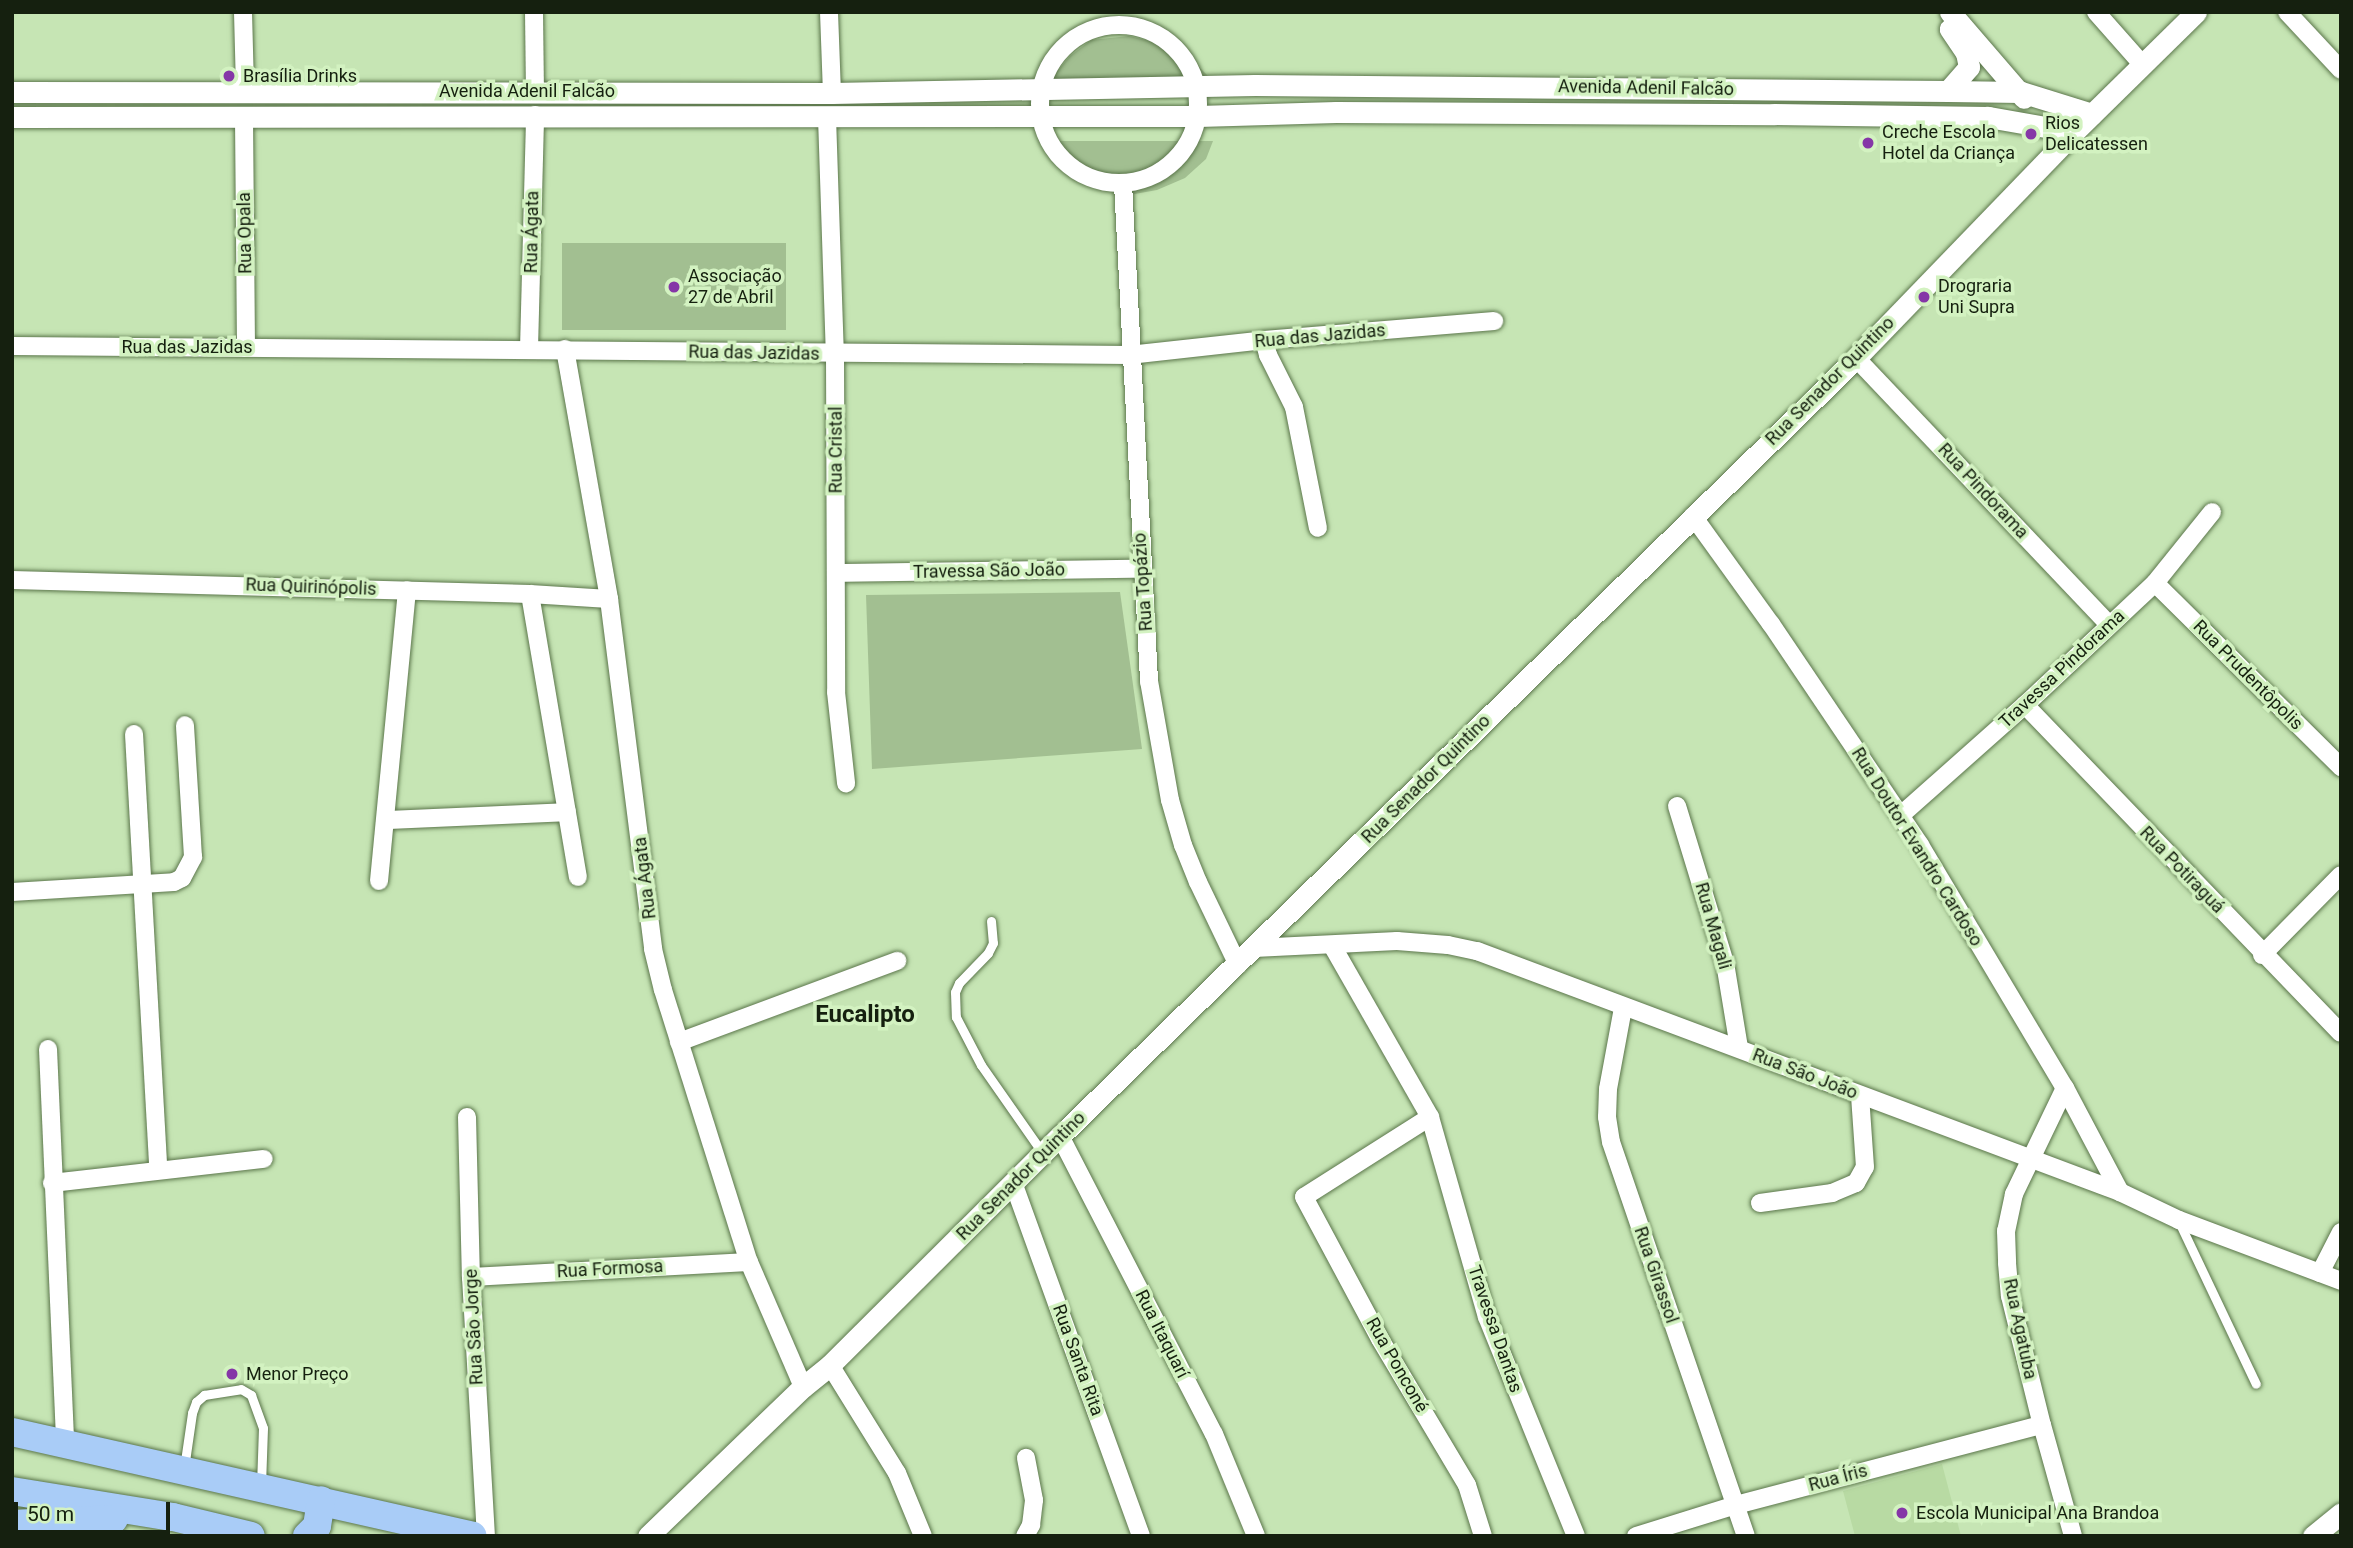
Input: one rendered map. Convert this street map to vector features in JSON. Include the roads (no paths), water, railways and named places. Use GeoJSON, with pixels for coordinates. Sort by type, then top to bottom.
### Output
{"type":"FeatureCollection","features":[{"type":"Feature","properties":{"kind":"main road"},"geometry":{"type":"LineString","coordinates":[[12,1432],[471,1536]]}},
{"type":"Feature","properties":{"kind":"main road"},"geometry":{"type":"LineString","coordinates":[[12,1491],[173,1517],[251,1536]]}},
{"type":"Feature","properties":{"kind":"main road"},"geometry":{"type":"LineString","coordinates":[[307,1536],[317,1526],[321,1500]]}},
{"type":"Feature","properties":{"kind":"main road"},"geometry":{"type":"LineString","coordinates":[[12,1524],[109,1527],[173,1517]]}},
{"type":"Feature","properties":{"kind":"street"},"geometry":{"type":"LineString","coordinates":[[243,12],[245,92]]}},
{"type":"Feature","properties":{"kind":"street"},"geometry":{"type":"LineString","coordinates":[[534,12],[535,91]]}},
{"type":"Feature","properties":{"kind":"street"},"geometry":{"type":"LineString","coordinates":[[829,12],[832,93]]}},
{"type":"Feature","properties":{"kind":"street"},"geometry":{"type":"LineString","coordinates":[[1940,12],[1969,62],[1965,75],[1948,91]]}},
{"type":"Feature","properties":{"kind":"street"},"geometry":{"type":"LineString","coordinates":[[1950,12],[2021,92],[2035,123]]}},
{"type":"Feature","properties":{"kind":"street"},"geometry":{"type":"LineString","coordinates":[[2096,12],[2142,64]]}},
{"type":"Feature","properties":{"kind":"street","name":"Rua Senador Quintino"},"geometry":{"type":"LineString","coordinates":[[648,1536],[803,1387],[830,1365],[1014,1185],[1060,1136],[1238,965],[1856,358],[2074,132],[2196,12]]}},
{"type":"Feature","properties":{"kind":"street"},"geometry":{"type":"LineString","coordinates":[[2287,12],[2341,70]]}},
{"type":"Feature","properties":{"kind":"street"},"geometry":{"type":"LineString","coordinates":[[1125,18],[1171,43],[1192,70],[1197,86],[1198,116],[1189,142],[1172,164],[1149,178],[1123,184],[1094,180],[1069,166],[1050,143],[1040,116],[1041,90],[1048,67],[1071,41],[1125,18]]}},
{"type":"Feature","properties":{"kind":"street","name":"Avenida Adenil Falcão"},"geometry":{"type":"LineString","coordinates":[[12,92],[832,93],[1197,86],[1776,89],[2021,92],[2092,114]]}},
{"type":"Feature","properties":{"kind":"street"},"geometry":{"type":"LineString","coordinates":[[1388,86],[1389,113]]}},
{"type":"Feature","properties":{"kind":"street"},"geometry":{"type":"LineString","coordinates":[[1774,114],[1776,89]]}},
{"type":"Feature","properties":{"kind":"street"},"geometry":{"type":"LineString","coordinates":[[440,115],[441,91]]}},
{"type":"Feature","properties":{"kind":"street","name":"Avenida Adenil Falcão"},"geometry":{"type":"LineString","coordinates":[[12,117],[1774,114],[1988,117],[2035,123],[2074,132]]}},
{"type":"Feature","properties":{"kind":"street","name":"Rua Ágata"},"geometry":{"type":"LineString","coordinates":[[529,349],[535,115]]}},
{"type":"Feature","properties":{"kind":"street","name":"Rua Cristal"},"geometry":{"type":"LineString","coordinates":[[827,117],[835,355],[836,691],[846,783]]}},
{"type":"Feature","properties":{"kind":"street","name":"Rua Opala"},"geometry":{"type":"LineString","coordinates":[[244,118],[246,348]]}},
{"type":"Feature","properties":{"kind":"street","name":"Rua Topázio"},"geometry":{"type":"LineString","coordinates":[[1123,184],[1129,355],[1149,681],[1170,800],[1198,882],[1238,965]]}},
{"type":"Feature","properties":{"kind":"street","name":"Rua das Jazidas"},"geometry":{"type":"LineString","coordinates":[[12,346],[565,349],[835,355],[1129,355],[1264,340],[1494,321]]}},
{"type":"Feature","properties":{"kind":"street"},"geometry":{"type":"LineString","coordinates":[[1264,340],[1268,355],[1294,407],[1318,528]]}},
{"type":"Feature","properties":{"kind":"street","name":"Rua Ágata"},"geometry":{"type":"LineString","coordinates":[[565,349],[609,599],[653,949],[679,1042],[749,1262],[803,1387]]}},
{"type":"Feature","properties":{"kind":"street","name":"Rua Pindorama"},"geometry":{"type":"LineString","coordinates":[[1856,358],[2109,625]]}},
{"type":"Feature","properties":{"kind":"street","name":"Travessa Pindorama"},"geometry":{"type":"LineString","coordinates":[[1901,815],[2025,705],[2155,583],[2211,512]]}},
{"type":"Feature","properties":{"kind":"street","name":"Rua Doutor Evandro Cardoso"},"geometry":{"type":"LineString","coordinates":[[1693,516],[1901,815],[2065,1088],[2120,1192]]}},
{"type":"Feature","properties":{"kind":"street","name":"Travessa São João"},"geometry":{"type":"LineString","coordinates":[[836,573],[1141,569]]}},
{"type":"Feature","properties":{"kind":"street","name":"Rua Quirinópolis"},"geometry":{"type":"LineString","coordinates":[[12,580],[407,590],[609,599]]}},
{"type":"Feature","properties":{"kind":"street","name":"Rua Prudentôpolis"},"geometry":{"type":"LineString","coordinates":[[2155,583],[2341,767]]}},
{"type":"Feature","properties":{"kind":"street"},"geometry":{"type":"LineString","coordinates":[[379,881],[407,590]]}},
{"type":"Feature","properties":{"kind":"street"},"geometry":{"type":"LineString","coordinates":[[530,594],[578,877]]}},
{"type":"Feature","properties":{"kind":"street","name":"Rua Potiraguá"},"geometry":{"type":"LineString","coordinates":[[2025,705],[2262,955],[2341,1033]]}},
{"type":"Feature","properties":{"kind":"street"},"geometry":{"type":"LineString","coordinates":[[12,892],[174,882],[191,866],[193,857],[185,725]]}},
{"type":"Feature","properties":{"kind":"street"},"geometry":{"type":"LineString","coordinates":[[134,734],[158,1170]]}},
{"type":"Feature","properties":{"kind":"street","name":"Rua Magali"},"geometry":{"type":"LineString","coordinates":[[1677,806],[1725,963],[1740,1048]]}},
{"type":"Feature","properties":{"kind":"street"},"geometry":{"type":"LineString","coordinates":[[386,820],[567,812]]}},
{"type":"Feature","properties":{"kind":"street"},"geometry":{"type":"LineString","coordinates":[[2262,955],[2341,875]]}},
{"type":"Feature","properties":{"kind":"street","name":"Rua São João"},"geometry":{"type":"LineString","coordinates":[[1254,948],[1333,947],[1397,941],[1448,945],[1477,951],[1623,1008],[1740,1048],[2030,1157],[2120,1192],[2179,1220],[2341,1281]]}},
{"type":"Feature","properties":{"kind":"street","name":"Travessa Dantas"},"geometry":{"type":"LineString","coordinates":[[1333,947],[1430,1117],[1487,1317],[1576,1536]]}},
{"type":"Feature","properties":{"kind":"street"},"geometry":{"type":"LineString","coordinates":[[679,1042],[897,961]]}},
{"type":"Feature","properties":{"kind":"street","name":"Rua Girassol"},"geometry":{"type":"LineString","coordinates":[[1623,1008],[1608,1089],[1607,1116],[1611,1142],[1746,1536]]}},
{"type":"Feature","properties":{"kind":"street"},"geometry":{"type":"LineString","coordinates":[[48,1049],[65,1442]]}},
{"type":"Feature","properties":{"kind":"street","name":"Rua Agatuba"},"geometry":{"type":"LineString","coordinates":[[2065,1088],[2014,1195],[2006,1231],[2010,1296],[2073,1536]]}},
{"type":"Feature","properties":{"kind":"street"},"geometry":{"type":"LineString","coordinates":[[1760,1203],[1832,1193],[1856,1183],[1865,1167],[1860,1095]]}},
{"type":"Feature","properties":{"kind":"street","name":"Rua São Jorge"},"geometry":{"type":"LineString","coordinates":[[467,1117],[471,1277],[485,1536]]}},
{"type":"Feature","properties":{"kind":"street","name":"Rua Ponconé"},"geometry":{"type":"LineString","coordinates":[[1430,1117],[1304,1197],[1380,1339],[1467,1485],[1483,1536]]}},
{"type":"Feature","properties":{"kind":"street","name":"Rua Itaquarí"},"geometry":{"type":"LineString","coordinates":[[1060,1136],[1214,1434],[1256,1536]]}},
{"type":"Feature","properties":{"kind":"street"},"geometry":{"type":"LineString","coordinates":[[52,1183],[264,1159]]}},
{"type":"Feature","properties":{"kind":"street","name":"Rua Santa Rita"},"geometry":{"type":"LineString","coordinates":[[1014,1185],[1142,1536]]}},
{"type":"Feature","properties":{"kind":"street"},"geometry":{"type":"LineString","coordinates":[[2320,1273],[2341,1231]]}},
{"type":"Feature","properties":{"kind":"street","name":"Rua Formosa"},"geometry":{"type":"LineString","coordinates":[[471,1277],[749,1262]]}},
{"type":"Feature","properties":{"kind":"street"},"geometry":{"type":"LineString","coordinates":[[830,1365],[897,1473],[923,1536]]}},
{"type":"Feature","properties":{"kind":"street","name":"Rua Íris"},"geometry":{"type":"LineString","coordinates":[[1636,1536],[1736,1505],[2042,1425]]}},
{"type":"Feature","properties":{"kind":"street"},"geometry":{"type":"LineString","coordinates":[[1025,1536],[1031,1525],[1034,1500],[1026,1458]]}},
{"type":"Feature","properties":{"kind":"street"},"geometry":{"type":"LineString","coordinates":[[2313,1536],[2341,1513]]}},
{"type":"Feature","properties":{"kind":"lane"},"geometry":{"type":"LineString","coordinates":[[991,921],[993,943],[988,953],[959,983],[955,992],[956,1017],[981,1065],[1043,1153]]}},
{"type":"Feature","properties":{"kind":"lane"},"geometry":{"type":"LineString","coordinates":[[2179,1220],[2256,1384]]}},
{"type":"Feature","properties":{"kind":"lane"},"geometry":{"type":"LineString","coordinates":[[184,1469],[196,1402],[204,1395],[241,1389],[251,1395],[262,1428],[261,1487]]}},
{"type":"Feature","properties":{"kind":"place","name":"Brasília Drinks"},"geometry":{"type":"Point","coordinates":[229,76]}},
{"type":"Feature","properties":{"kind":"place","name":"Rios Delicatessen"},"geometry":{"type":"Point","coordinates":[2031,134]}},
{"type":"Feature","properties":{"kind":"place","name":"Creche Escola Hotel da Criança"},"geometry":{"type":"Point","coordinates":[1868,143]}},
{"type":"Feature","properties":{"kind":"place","name":"Associação 27 de Abril"},"geometry":{"type":"Point","coordinates":[674,287]}},
{"type":"Feature","properties":{"kind":"place","name":"Drograria Uni Supra"},"geometry":{"type":"Point","coordinates":[1924,297]}},
{"type":"Feature","properties":{"kind":"place","name":"Menor Preço"},"geometry":{"type":"Point","coordinates":[232,1374]}},
{"type":"Feature","properties":{"kind":"place","name":"Escola Municipal Ana Brandoa"},"geometry":{"type":"Point","coordinates":[1902,1513]}},
{"type":"Feature","properties":{"kind":"district","name":"Eucalipto"},"geometry":{"type":"Point","coordinates":[865,1015]}}]}
